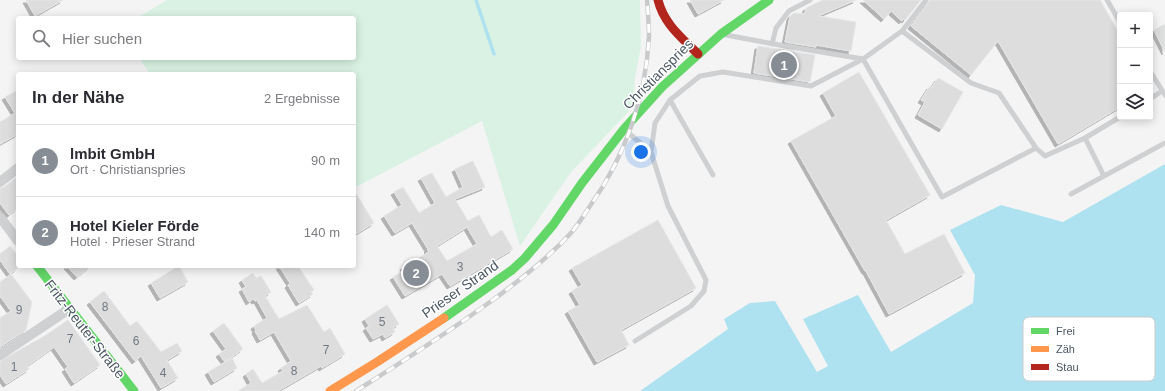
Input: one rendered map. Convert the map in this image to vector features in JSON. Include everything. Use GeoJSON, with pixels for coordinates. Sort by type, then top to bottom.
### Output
{"type":"FeatureCollection","features":[{"type":"Feature","properties":{"kind":"street"},"geometry":{"type":"LineString","coordinates":[[658,0],[660,11],[671,29],[698,54]]}},
{"type":"Feature","properties":{"kind":"street","name":"Christianspries"},"geometry":{"type":"LineString","coordinates":[[582,183],[624,129],[662,87],[721,34],[769,0]]}},
{"type":"Feature","properties":{"kind":"street"},"geometry":{"type":"LineString","coordinates":[[0,182],[16,170]]}},
{"type":"Feature","properties":{"kind":"street","name":"Prieser Strand"},"geometry":{"type":"LineString","coordinates":[[330,391],[466,303],[512,270],[525,258],[553,225],[582,183]]}},
{"type":"Feature","properties":{"kind":"street"},"geometry":{"type":"LineString","coordinates":[[0,217],[16,238]]}},
{"type":"Feature","properties":{"kind":"street","name":"Fritz-Reuter-Straße"},"geometry":{"type":"LineString","coordinates":[[38,268],[134,391]]}},
{"type":"Feature","properties":{"kind":"street"},"geometry":{"type":"LineString","coordinates":[[0,355],[69,309]]}},
{"type":"Feature","properties":{"kind":"lane"},"geometry":{"type":"LineString","coordinates":[[772,44],[776,28],[789,11],[810,0]]}},
{"type":"Feature","properties":{"kind":"lane"},"geometry":{"type":"LineString","coordinates":[[634,341],[691,306],[704,291],[706,280],[668,206],[651,152],[655,123],[670,100],[700,76],[723,72],[811,86],[863,59],[902,31],[926,0]]}},
{"type":"Feature","properties":{"kind":"lane"},"geometry":{"type":"LineString","coordinates":[[1107,0],[1117,17]]}},
{"type":"Feature","properties":{"kind":"lane"},"geometry":{"type":"LineString","coordinates":[[902,31],[971,83],[999,93],[1036,148],[1045,156],[1085,138],[1117,119]]}},
{"type":"Feature","properties":{"kind":"lane"},"geometry":{"type":"LineString","coordinates":[[721,34],[863,59]]}},
{"type":"Feature","properties":{"kind":"lane"},"geometry":{"type":"LineString","coordinates":[[863,59],[942,197],[1036,148]]}},
{"type":"Feature","properties":{"kind":"lane"},"geometry":{"type":"LineString","coordinates":[[1153,76],[1164,93],[1153,98]]}},
{"type":"Feature","properties":{"kind":"lane"},"geometry":{"type":"LineString","coordinates":[[670,100],[713,175]]}},
{"type":"Feature","properties":{"kind":"lane"},"geometry":{"type":"LineString","coordinates":[[624,129],[651,152]]}},
{"type":"Feature","properties":{"kind":"lane"},"geometry":{"type":"LineString","coordinates":[[1085,138],[1104,176]]}},
{"type":"Feature","properties":{"kind":"lane"},"geometry":{"type":"LineString","coordinates":[[1071,194],[1165,143]]}},
{"type":"Feature","properties":{"kind":"green space"},"geometry":{"type":"Polygon","coordinates":[[[167,0],[640,0],[641,46],[635,78],[633,107],[571,172],[520,246],[482,121],[356,187],[356,72],[149,72],[140,60],[356,60],[356,16],[140,16],[167,0]]]}},
{"type":"Feature","properties":{"kind":"water"},"geometry":{"type":"Polygon","coordinates":[[[1165,164],[1165,391],[640,391],[728,329],[724,319],[750,303],[775,301],[817,372],[828,366],[803,319],[858,295],[891,352],[973,303],[975,275],[950,230],[1001,205],[1063,222],[1165,164]]]}},
{"type":"Feature","properties":{"kind":"building"},"geometry":{"type":"Polygon","coordinates":[[[26,0],[63,0],[35,16],[26,0]]]}},
{"type":"Feature","properties":{"kind":"building"},"geometry":{"type":"Polygon","coordinates":[[[690,0],[724,0],[698,14],[690,0]]]}},
{"type":"Feature","properties":{"kind":"building"},"geometry":{"type":"Polygon","coordinates":[[[823,0],[856,0],[818,16],[856,22],[851,51],[816,45],[816,47],[785,42],[790,17],[792,14],[805,14],[806,8],[823,0]]]}},
{"type":"Feature","properties":{"kind":"building"},"geometry":{"type":"Polygon","coordinates":[[[863,0],[921,0],[905,20],[903,19],[902,21],[891,11],[884,19],[863,0]]]}},
{"type":"Feature","properties":{"kind":"building"},"geometry":{"type":"Polygon","coordinates":[[[930,0],[1100,0],[1117,30],[1117,109],[1058,144],[998,41],[971,75],[911,26],[930,0]]]}},
{"type":"Feature","properties":{"kind":"building"},"geometry":{"type":"Polygon","coordinates":[[[1165,24],[1165,52],[1154,30],[1165,24]]]}},
{"type":"Feature","properties":{"kind":"building"},"geometry":{"type":"Polygon","coordinates":[[[758,46],[815,55],[810,82],[754,73],[758,46]]]}},
{"type":"Feature","properties":{"kind":"building"},"geometry":{"type":"Polygon","coordinates":[[[859,72],[930,195],[886,220],[905,254],[944,234],[965,273],[889,314],[791,141],[836,116],[823,93],[859,72]]]}},
{"type":"Feature","properties":{"kind":"building"},"geometry":{"type":"Polygon","coordinates":[[[938,78],[963,92],[942,129],[918,115],[925,102],[921,100],[930,86],[932,87],[938,78]]]}},
{"type":"Feature","properties":{"kind":"building"},"geometry":{"type":"Polygon","coordinates":[[[16,91],[16,135],[0,144],[0,122],[15,113],[5,97],[16,91]]]}},
{"type":"Feature","properties":{"kind":"building"},"geometry":{"type":"Polygon","coordinates":[[[473,161],[485,187],[455,199],[468,221],[479,215],[491,237],[502,230],[513,249],[450,286],[442,274],[405,296],[393,277],[405,270],[403,267],[429,252],[412,223],[395,233],[384,216],[402,205],[394,192],[403,187],[419,213],[435,203],[421,178],[432,173],[446,197],[463,187],[455,169],[473,161]],[[467,227],[437,246],[447,261],[477,244],[467,227]]]}},
{"type":"Feature","properties":{"kind":"building"},"geometry":{"type":"Polygon","coordinates":[[[16,178],[16,210],[9,215],[0,203],[0,188],[4,187],[16,178]]]}},
{"type":"Feature","properties":{"kind":"building"},"geometry":{"type":"Polygon","coordinates":[[[356,193],[374,223],[356,234],[356,193]]]}},
{"type":"Feature","properties":{"kind":"building"},"geometry":{"type":"Polygon","coordinates":[[[658,220],[696,288],[621,330],[629,345],[597,362],[568,311],[580,305],[572,291],[582,285],[572,268],[658,220]]]}},
{"type":"Feature","properties":{"kind":"building"},"geometry":{"type":"Polygon","coordinates":[[[10,246],[16,254],[16,268],[18,268],[10,274],[0,260],[0,254],[10,246]]]}},
{"type":"Feature","properties":{"kind":"building"},"geometry":{"type":"Polygon","coordinates":[[[69,268],[88,268],[77,277],[69,268]]]}},
{"type":"Feature","properties":{"kind":"building"},"geometry":{"type":"Polygon","coordinates":[[[176,268],[180,268],[188,282],[160,298],[151,283],[176,268]]]}},
{"type":"Feature","properties":{"kind":"building"},"geometry":{"type":"Polygon","coordinates":[[[280,268],[299,268],[314,290],[311,292],[313,294],[299,303],[288,285],[290,283],[280,268]]]}},
{"type":"Feature","properties":{"kind":"building"},"geometry":{"type":"Polygon","coordinates":[[[253,273],[256,278],[261,276],[271,292],[265,296],[279,319],[307,305],[324,332],[330,328],[345,354],[278,391],[238,391],[251,383],[246,374],[253,369],[262,383],[283,371],[281,368],[291,361],[274,332],[260,340],[255,331],[254,326],[267,318],[257,300],[255,301],[253,299],[249,302],[242,289],[246,287],[242,280],[253,273]]]}},
{"type":"Feature","properties":{"kind":"building"},"geometry":{"type":"Polygon","coordinates":[[[11,274],[32,302],[26,330],[0,347],[0,318],[11,311],[0,296],[0,282],[11,274]]]}},
{"type":"Feature","properties":{"kind":"building"},"geometry":{"type":"Polygon","coordinates":[[[104,291],[130,326],[137,321],[161,352],[177,343],[182,351],[167,360],[178,378],[161,388],[141,356],[135,361],[90,302],[104,291]]]}},
{"type":"Feature","properties":{"kind":"building"},"geometry":{"type":"Polygon","coordinates":[[[387,305],[399,324],[393,328],[395,332],[385,338],[383,334],[373,339],[366,328],[369,326],[365,319],[387,305]]]}},
{"type":"Feature","properties":{"kind":"building"},"geometry":{"type":"Polygon","coordinates":[[[68,320],[100,365],[74,383],[65,369],[68,367],[54,347],[27,366],[29,369],[6,384],[0,375],[0,361],[46,335],[68,320]]]}},
{"type":"Feature","properties":{"kind":"building"},"geometry":{"type":"Polygon","coordinates":[[[224,323],[243,349],[225,362],[219,354],[226,349],[213,331],[224,323]]]}},
{"type":"Feature","properties":{"kind":"building"},"geometry":{"type":"Polygon","coordinates":[[[232,358],[237,368],[214,382],[208,372],[232,358]]]}},
{"type":"Feature","properties":{"kind":"waterway"},"geometry":{"type":"LineString","coordinates":[[476,0],[494,54]]}},
{"type":"Feature","properties":{"kind":"railway"},"geometry":{"type":"LineString","coordinates":[[356,391],[474,314],[501,294],[542,261],[562,243],[576,227],[614,167],[632,126],[647,59],[649,36],[647,0]]}},
{"type":"Feature","properties":{"kind":"traffic: fast"},"geometry":{"type":"LineString","coordinates":[[444,318],[512,270],[525,258],[553,225],[582,183],[624,129],[662,87],[721,34],[769,0]]}},
{"type":"Feature","properties":{"kind":"traffic: fast"},"geometry":{"type":"LineString","coordinates":[[39,268],[134,391]]}},
{"type":"Feature","properties":{"kind":"traffic: slow"},"geometry":{"type":"LineString","coordinates":[[330,391],[444,318]]}},
{"type":"Feature","properties":{"kind":"traffic: jam"},"geometry":{"type":"LineString","coordinates":[[658,0],[664,16],[674,30],[698,54]]}},
{"type":"Feature","properties":{"kind":"place","name":"lmbit GmbH"},"geometry":{"type":"Point","coordinates":[784,65]}},
{"type":"Feature","properties":{"kind":"place","name":"Hotel Kieler Förde"},"geometry":{"type":"Point","coordinates":[416,273]}}]}
